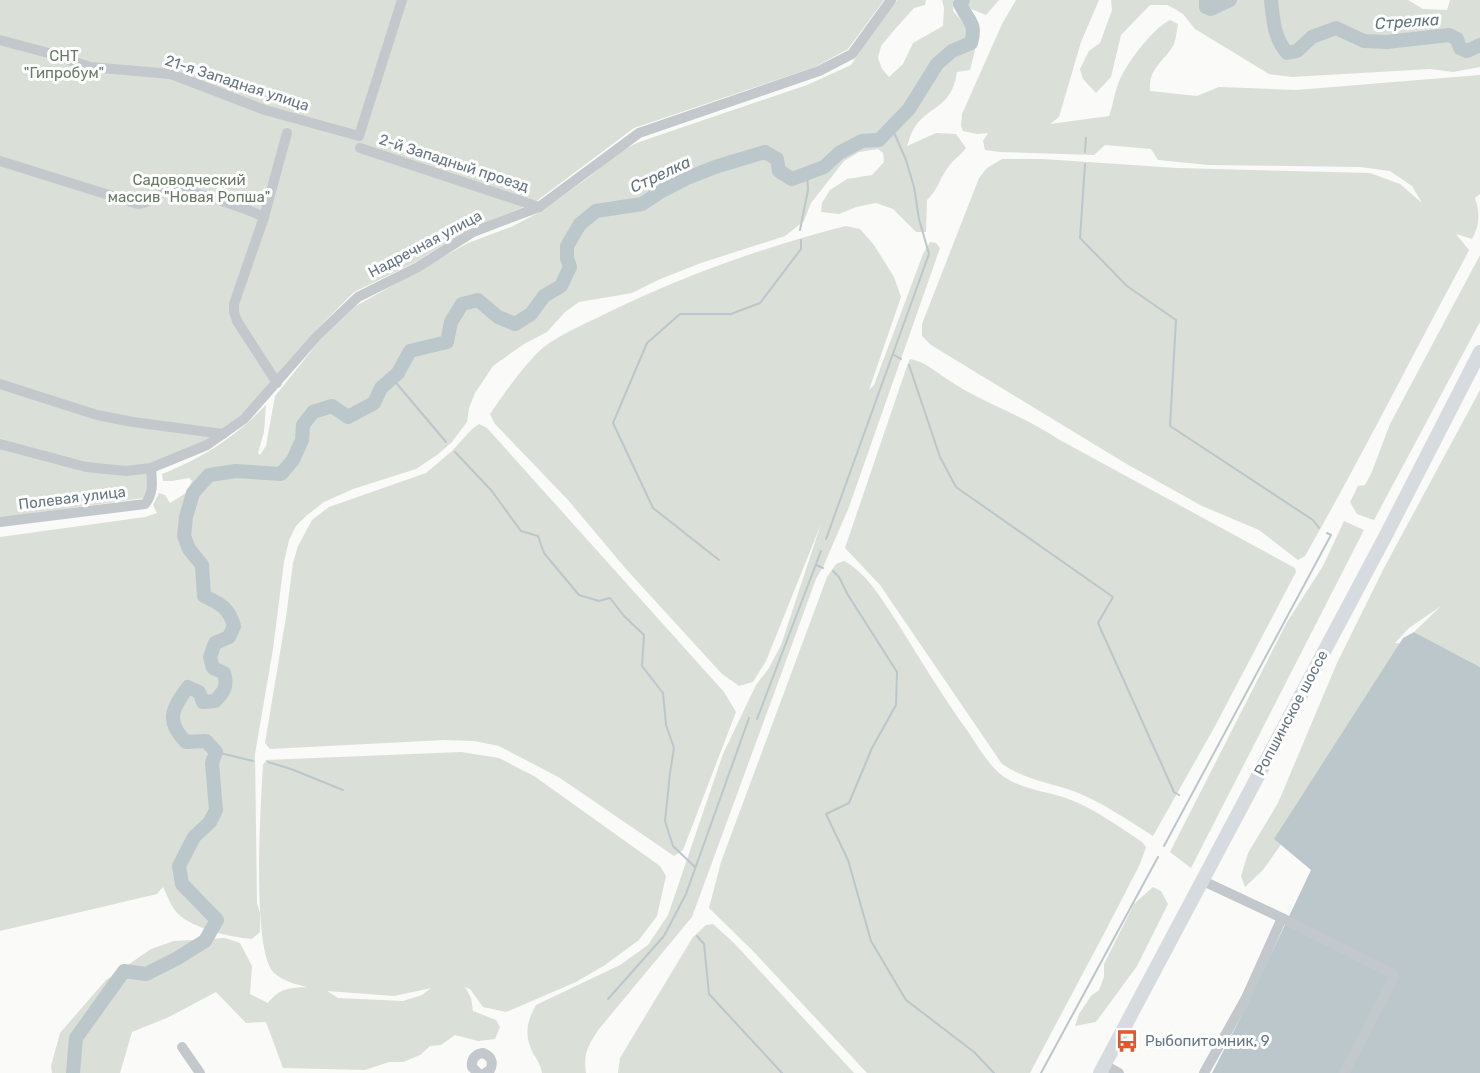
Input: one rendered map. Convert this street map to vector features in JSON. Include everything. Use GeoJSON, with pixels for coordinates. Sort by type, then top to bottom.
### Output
{"type":"FeatureCollection","features":[{"type":"Feature","properties":{"kind":"main road","name":"Ропшинское шоссе"},"geometry":{"type":"LineString","coordinates":[[1102,1069],[1385,537],[1480,352]]}},
{"type":"Feature","properties":{"kind":"street","name":"21-я Западная улица"},"geometry":{"type":"LineString","coordinates":[[0,40],[90,67],[171,75],[265,110],[359,136],[402,0]]}},
{"type":"Feature","properties":{"kind":"street","name":"Надречная улица"},"geometry":{"type":"LineString","coordinates":[[0,444],[86,467],[126,471],[152,468],[207,446],[244,419],[317,336],[358,297],[418,267],[473,232],[539,207],[639,133],[819,71],[852,54],[891,0]]}},
{"type":"Feature","properties":{"kind":"street"},"geometry":{"type":"LineString","coordinates":[[277,383],[237,321],[234,304],[264,217],[287,133]]}},
{"type":"Feature","properties":{"kind":"street","name":"2-й Западный проезд"},"geometry":{"type":"LineString","coordinates":[[360,148],[539,207]]}},
{"type":"Feature","properties":{"kind":"street"},"geometry":{"type":"LineString","coordinates":[[0,161],[138,204],[147,203],[168,190],[183,190],[264,217]]}},
{"type":"Feature","properties":{"kind":"street"},"geometry":{"type":"LineString","coordinates":[[0,384],[97,414],[133,422],[224,434]]}},
{"type":"Feature","properties":{"kind":"street","name":"Полевая улица"},"geometry":{"type":"LineString","coordinates":[[0,522],[145,504],[152,490],[152,468]]}},
{"type":"Feature","properties":{"kind":"street"},"geometry":{"type":"LineString","coordinates":[[1201,880],[1393,974],[1394,977],[1344,1073]]}},
{"type":"Feature","properties":{"kind":"street"},"geometry":{"type":"LineString","coordinates":[[1204,1073],[1246,998],[1282,918]]}},
{"type":"Feature","properties":{"kind":"street"},"geometry":{"type":"LineString","coordinates":[[182,1047],[200,1073]]}},
{"type":"Feature","properties":{"kind":"street"},"geometry":{"type":"LineString","coordinates":[[478,1073],[472,1067],[472,1059],[475,1055],[483,1053],[487,1054],[492,1062],[490,1070],[485,1073]]}},
{"type":"Feature","properties":{"kind":"street"},"geometry":{"type":"LineString","coordinates":[[1102,1069],[1119,1073]]}},
{"type":"Feature","properties":{"kind":"green space","name":"Садоводческий массив \"Новая Ропша\""},"geometry":{"type":"Polygon","coordinates":[[[0,0],[884,0],[848,49],[815,67],[634,128],[534,203],[470,228],[416,262],[354,292],[313,333],[241,415],[204,442],[158,466],[144,498],[0,518],[0,0]]]}},
{"type":"Feature","properties":{"kind":"green space"},"geometry":{"type":"Polygon","coordinates":[[[897,0],[926,0],[925,5],[914,8],[881,46],[878,58],[882,69],[889,77],[903,64],[913,43],[943,26],[942,0],[954,0],[953,11],[970,30],[975,51],[970,70],[957,72],[949,94],[918,123],[907,146],[936,133],[956,134],[966,148],[949,166],[927,200],[926,232],[916,232],[893,209],[876,203],[856,207],[839,214],[821,212],[822,203],[830,190],[847,179],[872,175],[884,162],[883,153],[878,149],[859,152],[844,161],[811,203],[804,221],[785,236],[701,263],[632,293],[579,302],[565,312],[547,332],[524,344],[493,366],[475,393],[467,422],[452,442],[437,455],[416,469],[353,489],[324,502],[296,526],[289,540],[284,562],[273,649],[255,754],[257,903],[260,913],[260,932],[252,939],[221,934],[199,926],[180,916],[163,887],[157,894],[0,931],[0,537],[145,517],[157,513],[153,505],[159,493],[165,495],[170,503],[186,493],[192,481],[189,478],[163,481],[162,474],[218,446],[266,405],[264,432],[258,453],[260,455],[266,446],[275,396],[320,340],[356,306],[468,243],[511,227],[538,213],[589,177],[619,152],[639,142],[807,85],[851,65],[897,0]]]}},
{"type":"Feature","properties":{"kind":"green space"},"geometry":{"type":"Polygon","coordinates":[[[965,0],[999,0],[986,15],[971,9],[965,0]]]}},
{"type":"Feature","properties":{"kind":"green space"},"geometry":{"type":"Polygon","coordinates":[[[1016,0],[1099,0],[1081,42],[1059,117],[1050,124],[1109,116],[1118,84],[1127,67],[1147,39],[1170,20],[1178,24],[1175,42],[1154,71],[1150,91],[1197,96],[1219,87],[1296,90],[1480,75],[1480,194],[1475,198],[1478,208],[1478,224],[1472,239],[1456,234],[1469,250],[1326,519],[1305,556],[1298,560],[1259,530],[1202,506],[1125,463],[931,345],[922,336],[922,324],[979,178],[987,168],[1002,159],[1043,159],[1177,168],[1370,173],[1400,184],[1422,203],[1412,186],[1390,171],[1360,167],[1208,165],[1158,160],[1151,149],[1105,145],[1094,155],[985,150],[983,141],[988,133],[977,134],[963,131],[962,114],[1002,24],[1016,0]]]}},
{"type":"Feature","properties":{"kind":"green space"},"geometry":{"type":"Polygon","coordinates":[[[1111,0],[1408,0],[1423,9],[1447,10],[1450,0],[1480,0],[1480,67],[1453,72],[1430,69],[1292,77],[1269,74],[1195,29],[1183,14],[1175,9],[1167,5],[1150,5],[1121,35],[1111,77],[1096,93],[1083,79],[1080,69],[1089,51],[1100,43],[1112,10],[1111,0]]]}},
{"type":"Feature","properties":{"kind":"green space"},"geometry":{"type":"Polygon","coordinates":[[[846,226],[860,229],[874,245],[894,277],[901,297],[869,390],[874,385],[923,254],[930,242],[936,243],[940,248],[849,507],[816,579],[692,917],[599,1029],[587,1050],[586,1073],[542,1073],[528,1036],[528,1024],[536,1005],[620,965],[648,945],[668,915],[723,754],[756,685],[769,668],[781,645],[821,524],[766,661],[753,682],[739,686],[722,674],[626,569],[568,500],[495,424],[490,414],[533,358],[548,344],[570,331],[696,274],[785,243],[846,226]]]}},
{"type":"Feature","properties":{"kind":"green space"},"geometry":{"type":"Polygon","coordinates":[[[1480,255],[1480,322],[1374,520],[1357,514],[1350,502],[1358,486],[1365,485],[1371,474],[1390,424],[1480,255]]]}},
{"type":"Feature","properties":{"kind":"green space"},"geometry":{"type":"Polygon","coordinates":[[[910,359],[925,364],[974,395],[1031,423],[1295,568],[1296,572],[1214,728],[1153,836],[1086,796],[1030,778],[1002,764],[880,585],[845,548],[910,359]]]}},
{"type":"Feature","properties":{"kind":"green space"},"geometry":{"type":"Polygon","coordinates":[[[1480,390],[1480,667],[1414,632],[1441,606],[1409,628],[1395,643],[1409,644],[1287,836],[1263,870],[1245,887],[1241,876],[1248,853],[1278,803],[1337,663],[1384,568],[1480,390]]]}},
{"type":"Feature","properties":{"kind":"green space"},"geometry":{"type":"Polygon","coordinates":[[[479,424],[487,428],[724,692],[736,712],[683,850],[674,856],[560,778],[499,746],[474,741],[444,740],[270,749],[265,743],[293,563],[298,546],[312,520],[329,507],[426,473],[479,424]]]}},
{"type":"Feature","properties":{"kind":"green space"},"geometry":{"type":"Polygon","coordinates":[[[1344,521],[1364,530],[1191,868],[1170,852],[1287,622],[1323,566],[1344,521]]]}},
{"type":"Feature","properties":{"kind":"green space"},"geometry":{"type":"Polygon","coordinates":[[[844,561],[860,572],[880,596],[950,706],[999,773],[1015,783],[1071,800],[1090,809],[1142,842],[1146,847],[1140,864],[1030,1073],[867,1073],[753,951],[709,908],[721,862],[827,577],[836,564],[844,561]]]}},
{"type":"Feature","properties":{"kind":"green space"},"geometry":{"type":"Polygon","coordinates":[[[461,752],[499,758],[534,776],[660,866],[666,876],[657,916],[639,940],[605,965],[576,982],[506,1012],[483,1007],[470,989],[465,987],[471,998],[473,1011],[496,1020],[500,1027],[495,1039],[478,1041],[455,1035],[441,1045],[430,1046],[420,1055],[403,1062],[389,1062],[365,1070],[283,1068],[266,1022],[246,1023],[216,992],[169,1017],[132,1032],[120,1073],[52,1073],[51,1066],[60,1033],[106,980],[151,949],[174,941],[225,938],[240,943],[252,966],[250,994],[268,1003],[285,990],[307,987],[286,981],[274,973],[267,959],[262,936],[259,874],[263,765],[266,760],[461,752]],[[431,988],[394,996],[327,991],[338,998],[403,1001],[422,995],[431,988]]]}},
{"type":"Feature","properties":{"kind":"green space"},"geometry":{"type":"Polygon","coordinates":[[[1153,887],[1161,891],[1168,904],[1137,966],[1096,1022],[1075,1026],[1079,1014],[1091,996],[1099,990],[1104,977],[1104,964],[1134,904],[1153,887]]]}},
{"type":"Feature","properties":{"kind":"green space"},"geometry":{"type":"Polygon","coordinates":[[[713,924],[734,943],[854,1073],[618,1073],[620,1058],[693,937],[706,925],[713,924]]]}},
{"type":"Feature","properties":{"kind":"shaded area"},"geometry":{"type":"Polygon","coordinates":[[[1414,632],[1480,667],[1480,1073],[1212,1073],[1311,870],[1274,839],[1403,638],[1414,632]]]}},
{"type":"Feature","properties":{"kind":"waterway","name":"Стрелка"},"geometry":{"type":"LineString","coordinates":[[73,1073],[76,1038],[124,971],[146,974],[176,959],[205,941],[217,920],[182,884],[179,866],[194,837],[210,822],[216,810],[212,763],[216,752],[206,741],[186,742],[175,728],[173,715],[188,687],[199,692],[203,702],[215,701],[223,692],[226,682],[224,673],[213,668],[210,657],[215,643],[229,637],[234,626],[224,607],[204,596],[202,565],[189,549],[184,536],[186,517],[193,493],[209,475],[236,471],[281,474],[293,460],[302,440],[303,425],[313,412],[332,406],[348,417],[374,403],[381,388],[398,373],[410,351],[447,342],[451,322],[462,304],[478,300],[498,317],[515,324],[531,314],[544,296],[561,286],[570,267],[567,246],[580,224],[596,211],[642,204],[687,178],[765,152],[777,159],[779,171],[792,179],[824,167],[839,153],[862,141],[879,140],[909,109],[937,64],[952,51],[971,43],[973,31],[971,22],[960,4],[963,0]]}},
{"type":"Feature","properties":{"kind":"waterway","name":"Стрелка"},"geometry":{"type":"LineString","coordinates":[[1206,0],[1206,7],[1211,9],[1230,0]]}},
{"type":"Feature","properties":{"kind":"waterway","name":"Стрелка"},"geometry":{"type":"LineString","coordinates":[[1271,0],[1277,35],[1287,53],[1297,51],[1312,37],[1336,28],[1364,41],[1387,42],[1449,35],[1457,39],[1460,48],[1467,51],[1480,45]]}},
{"type":"Feature","properties":{"kind":"waterway"},"geometry":{"type":"LineString","coordinates":[[826,539],[929,254],[919,219],[914,187],[906,160],[892,128]]}},
{"type":"Feature","properties":{"kind":"waterway"},"geometry":{"type":"LineString","coordinates":[[1085,152],[1086,138]]}},
{"type":"Feature","properties":{"kind":"waterway"},"geometry":{"type":"LineString","coordinates":[[1085,164],[1080,238],[1127,286],[1176,320],[1170,426],[1313,520],[1319,528]]}},
{"type":"Feature","properties":{"kind":"waterway"},"geometry":{"type":"LineString","coordinates":[[800,230],[808,190],[807,174]]}},
{"type":"Feature","properties":{"kind":"waterway"},"geometry":{"type":"LineString","coordinates":[[719,560],[653,508],[613,423],[647,343],[680,314],[731,314],[760,303],[801,249],[801,240]]}},
{"type":"Feature","properties":{"kind":"waterway"},"geometry":{"type":"LineString","coordinates":[[894,355],[901,359]]}},
{"type":"Feature","properties":{"kind":"waterway"},"geometry":{"type":"LineString","coordinates":[[909,365],[940,457],[956,487],[1113,597],[1098,623],[1174,792],[1179,795]]}},
{"type":"Feature","properties":{"kind":"waterway"},"geometry":{"type":"LineString","coordinates":[[392,378],[446,442]]}},
{"type":"Feature","properties":{"kind":"waterway"},"geometry":{"type":"LineString","coordinates":[[455,452],[491,490],[521,531],[538,536],[544,553],[579,595],[599,601],[610,598],[624,616],[644,635],[642,666],[663,693],[666,725],[674,748],[665,821],[673,846],[695,867]]}},
{"type":"Feature","properties":{"kind":"waterway"},"geometry":{"type":"LineString","coordinates":[[1164,846],[1331,535],[1327,533]]}},
{"type":"Feature","properties":{"kind":"waterway"},"geometry":{"type":"LineString","coordinates":[[757,719],[821,551]]}},
{"type":"Feature","properties":{"kind":"waterway"},"geometry":{"type":"LineString","coordinates":[[816,565],[823,568]]}},
{"type":"Feature","properties":{"kind":"waterway"},"geometry":{"type":"LineString","coordinates":[[833,571],[839,577],[897,672],[896,705],[872,748],[849,803],[826,814],[848,860],[871,941],[906,1000],[974,1052],[994,1073]]}},
{"type":"Feature","properties":{"kind":"waterway"},"geometry":{"type":"LineString","coordinates":[[608,999],[664,936],[686,894],[749,718]]}},
{"type":"Feature","properties":{"kind":"waterway"},"geometry":{"type":"LineString","coordinates":[[216,752],[253,761]]}},
{"type":"Feature","properties":{"kind":"waterway"},"geometry":{"type":"LineString","coordinates":[[268,762],[343,790]]}},
{"type":"Feature","properties":{"kind":"waterway"},"geometry":{"type":"LineString","coordinates":[[1041,1073],[1158,857]]}},
{"type":"Feature","properties":{"kind":"waterway"},"geometry":{"type":"LineString","coordinates":[[697,936],[704,944],[709,994],[782,1073]]}},
{"type":"Feature","properties":{"kind":"place","name":"Рыбопитомник, 9"},"geometry":{"type":"Point","coordinates":[1127,1041]}},
{"type":"Feature","properties":{"kind":"park label","name":"СНТ \"Гипробум\""},"geometry":{"type":"Point","coordinates":[64,64]}}]}
